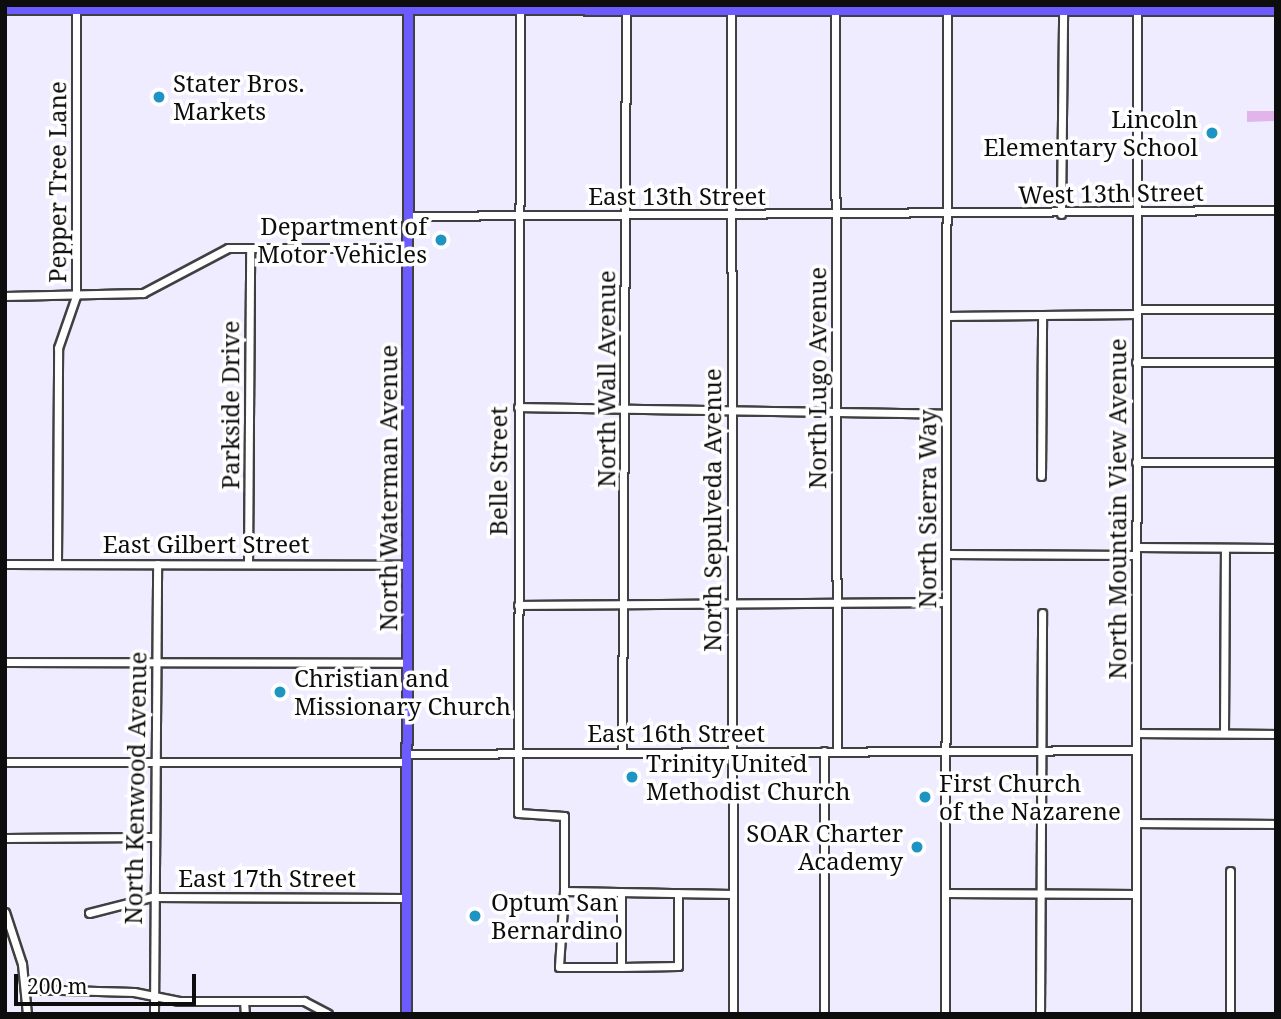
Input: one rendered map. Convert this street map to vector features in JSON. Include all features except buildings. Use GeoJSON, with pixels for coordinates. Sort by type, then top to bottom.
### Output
{"type":"FeatureCollection","features":[{"type":"Feature","properties":{"kind":"main road","name":"North Waterman Avenue"},"geometry":{"type":"LineString","coordinates":[[406,1014],[408,7]]}},
{"type":"Feature","properties":{"kind":"main road"},"geometry":{"type":"LineString","coordinates":[[5,9],[731,7],[1276,10]]}},
{"type":"Feature","properties":{"kind":"street","name":"North Wall Avenue"},"geometry":{"type":"LineString","coordinates":[[622,753],[626,7]]}},
{"type":"Feature","properties":{"kind":"street","name":"North Sepulveda Avenue"},"geometry":{"type":"LineString","coordinates":[[731,7],[733,1014]]}},
{"type":"Feature","properties":{"kind":"street","name":"North Lugo Avenue"},"geometry":{"type":"LineString","coordinates":[[835,8],[837,751]]}},
{"type":"Feature","properties":{"kind":"street","name":"North Sierra Way"},"geometry":{"type":"LineString","coordinates":[[945,1014],[947,8]]}},
{"type":"Feature","properties":{"kind":"street","name":"North Mountain View Avenue"},"geometry":{"type":"LineString","coordinates":[[1136,1014],[1137,8]]}},
{"type":"Feature","properties":{"kind":"street","name":"Pepper Tree Lane"},"geometry":{"type":"LineString","coordinates":[[57,563],[58,348],[76,296],[76,9]]}},
{"type":"Feature","properties":{"kind":"street","name":"Belle Street"},"geometry":{"type":"LineString","coordinates":[[520,9],[517,216],[518,813],[564,816],[564,891]]}},
{"type":"Feature","properties":{"kind":"street"},"geometry":{"type":"LineString","coordinates":[[1061,214],[1063,10]]}},
{"type":"Feature","properties":{"kind":"street","name":"West 13th Street"},"geometry":{"type":"LineString","coordinates":[[947,215],[1276,210]]}},
{"type":"Feature","properties":{"kind":"street","name":"East 13th Street"},"geometry":{"type":"LineString","coordinates":[[408,216],[947,215]]}},
{"type":"Feature","properties":{"kind":"street"},"geometry":{"type":"LineString","coordinates":[[5,296],[143,293],[216,251],[250,248],[408,248]]}},
{"type":"Feature","properties":{"kind":"street","name":"Parkside Drive"},"geometry":{"type":"LineString","coordinates":[[248,563],[250,248]]}},
{"type":"Feature","properties":{"kind":"street"},"geometry":{"type":"LineString","coordinates":[[946,316],[1276,309]]}},
{"type":"Feature","properties":{"kind":"street"},"geometry":{"type":"LineString","coordinates":[[1041,476],[1042,315]]}},
{"type":"Feature","properties":{"kind":"street"},"geometry":{"type":"LineString","coordinates":[[1136,362],[1276,362]]}},
{"type":"Feature","properties":{"kind":"street"},"geometry":{"type":"LineString","coordinates":[[518,407],[946,414]]}},
{"type":"Feature","properties":{"kind":"street"},"geometry":{"type":"LineString","coordinates":[[1136,462],[1276,462]]}},
{"type":"Feature","properties":{"kind":"street"},"geometry":{"type":"LineString","coordinates":[[1224,733],[1225,548]]}},
{"type":"Feature","properties":{"kind":"street"},"geometry":{"type":"LineString","coordinates":[[946,554],[1276,548]]}},
{"type":"Feature","properties":{"kind":"street","name":"East Gilbert Street"},"geometry":{"type":"LineString","coordinates":[[5,564],[407,565]]}},
{"type":"Feature","properties":{"kind":"street","name":"North Kenwood Avenue"},"geometry":{"type":"LineString","coordinates":[[153,1014],[151,837],[156,761],[157,564]]}},
{"type":"Feature","properties":{"kind":"street"},"geometry":{"type":"LineString","coordinates":[[518,605],[624,606],[731,601],[946,602]]}},
{"type":"Feature","properties":{"kind":"street"},"geometry":{"type":"LineString","coordinates":[[1040,1014],[1042,613]]}},
{"type":"Feature","properties":{"kind":"street"},"geometry":{"type":"LineString","coordinates":[[5,662],[407,663]]}},
{"type":"Feature","properties":{"kind":"street"},"geometry":{"type":"LineString","coordinates":[[1136,733],[1276,734]]}},
{"type":"Feature","properties":{"kind":"street","name":"East 16th Street"},"geometry":{"type":"LineString","coordinates":[[5,762],[406,758],[518,753],[1136,750]]}},
{"type":"Feature","properties":{"kind":"street"},"geometry":{"type":"LineString","coordinates":[[824,751],[824,1014]]}},
{"type":"Feature","properties":{"kind":"street"},"geometry":{"type":"LineString","coordinates":[[1136,823],[1276,824]]}},
{"type":"Feature","properties":{"kind":"street"},"geometry":{"type":"LineString","coordinates":[[5,838],[151,837]]}},
{"type":"Feature","properties":{"kind":"street"},"geometry":{"type":"LineString","coordinates":[[1230,871],[1230,1014]]}},
{"type":"Feature","properties":{"kind":"street"},"geometry":{"type":"LineString","coordinates":[[678,893],[678,966],[559,967],[559,911],[564,891],[678,893],[732,894]]}},
{"type":"Feature","properties":{"kind":"street"},"geometry":{"type":"LineString","coordinates":[[621,892],[621,967]]}},
{"type":"Feature","properties":{"kind":"street"},"geometry":{"type":"LineString","coordinates":[[945,893],[1136,894]]}},
{"type":"Feature","properties":{"kind":"street","name":"East 17th Street"},"geometry":{"type":"LineString","coordinates":[[89,913],[152,897],[406,898]]}},
{"type":"Feature","properties":{"kind":"street"},"geometry":{"type":"LineString","coordinates":[[5,912],[26,989],[27,1014]]}},
{"type":"Feature","properties":{"kind":"street"},"geometry":{"type":"LineString","coordinates":[[26,989],[244,1002],[304,1001],[328,1014]]}},
{"type":"Feature","properties":{"kind":"street"},"geometry":{"type":"LineString","coordinates":[[244,1002],[244,1014]]}},
{"type":"Feature","properties":{"kind":"shaded area"},"geometry":{"type":"Polygon","coordinates":[[[1247,111],[1275,111],[1275,121],[1247,122],[1247,111]]]}},
{"type":"Feature","properties":{"kind":"place","name":"Stater Bros. Markets"},"geometry":{"type":"Point","coordinates":[159,97]}},
{"type":"Feature","properties":{"kind":"place","name":"Lincoln Elementary School"},"geometry":{"type":"Point","coordinates":[1212,133]}},
{"type":"Feature","properties":{"kind":"place","name":"Department of Motor Vehicles"},"geometry":{"type":"Point","coordinates":[441,240]}},
{"type":"Feature","properties":{"kind":"place","name":"Christian and Missionary Church"},"geometry":{"type":"Point","coordinates":[280,692]}},
{"type":"Feature","properties":{"kind":"place","name":"Trinity United Methodist Church"},"geometry":{"type":"Point","coordinates":[632,777]}},
{"type":"Feature","properties":{"kind":"place","name":"First Church of the Nazarene"},"geometry":{"type":"Point","coordinates":[925,797]}},
{"type":"Feature","properties":{"kind":"place","name":"SOAR Charter Academy"},"geometry":{"type":"Point","coordinates":[917,847]}},
{"type":"Feature","properties":{"kind":"place","name":"Optum San Bernardino"},"geometry":{"type":"Point","coordinates":[475,916]}}]}
